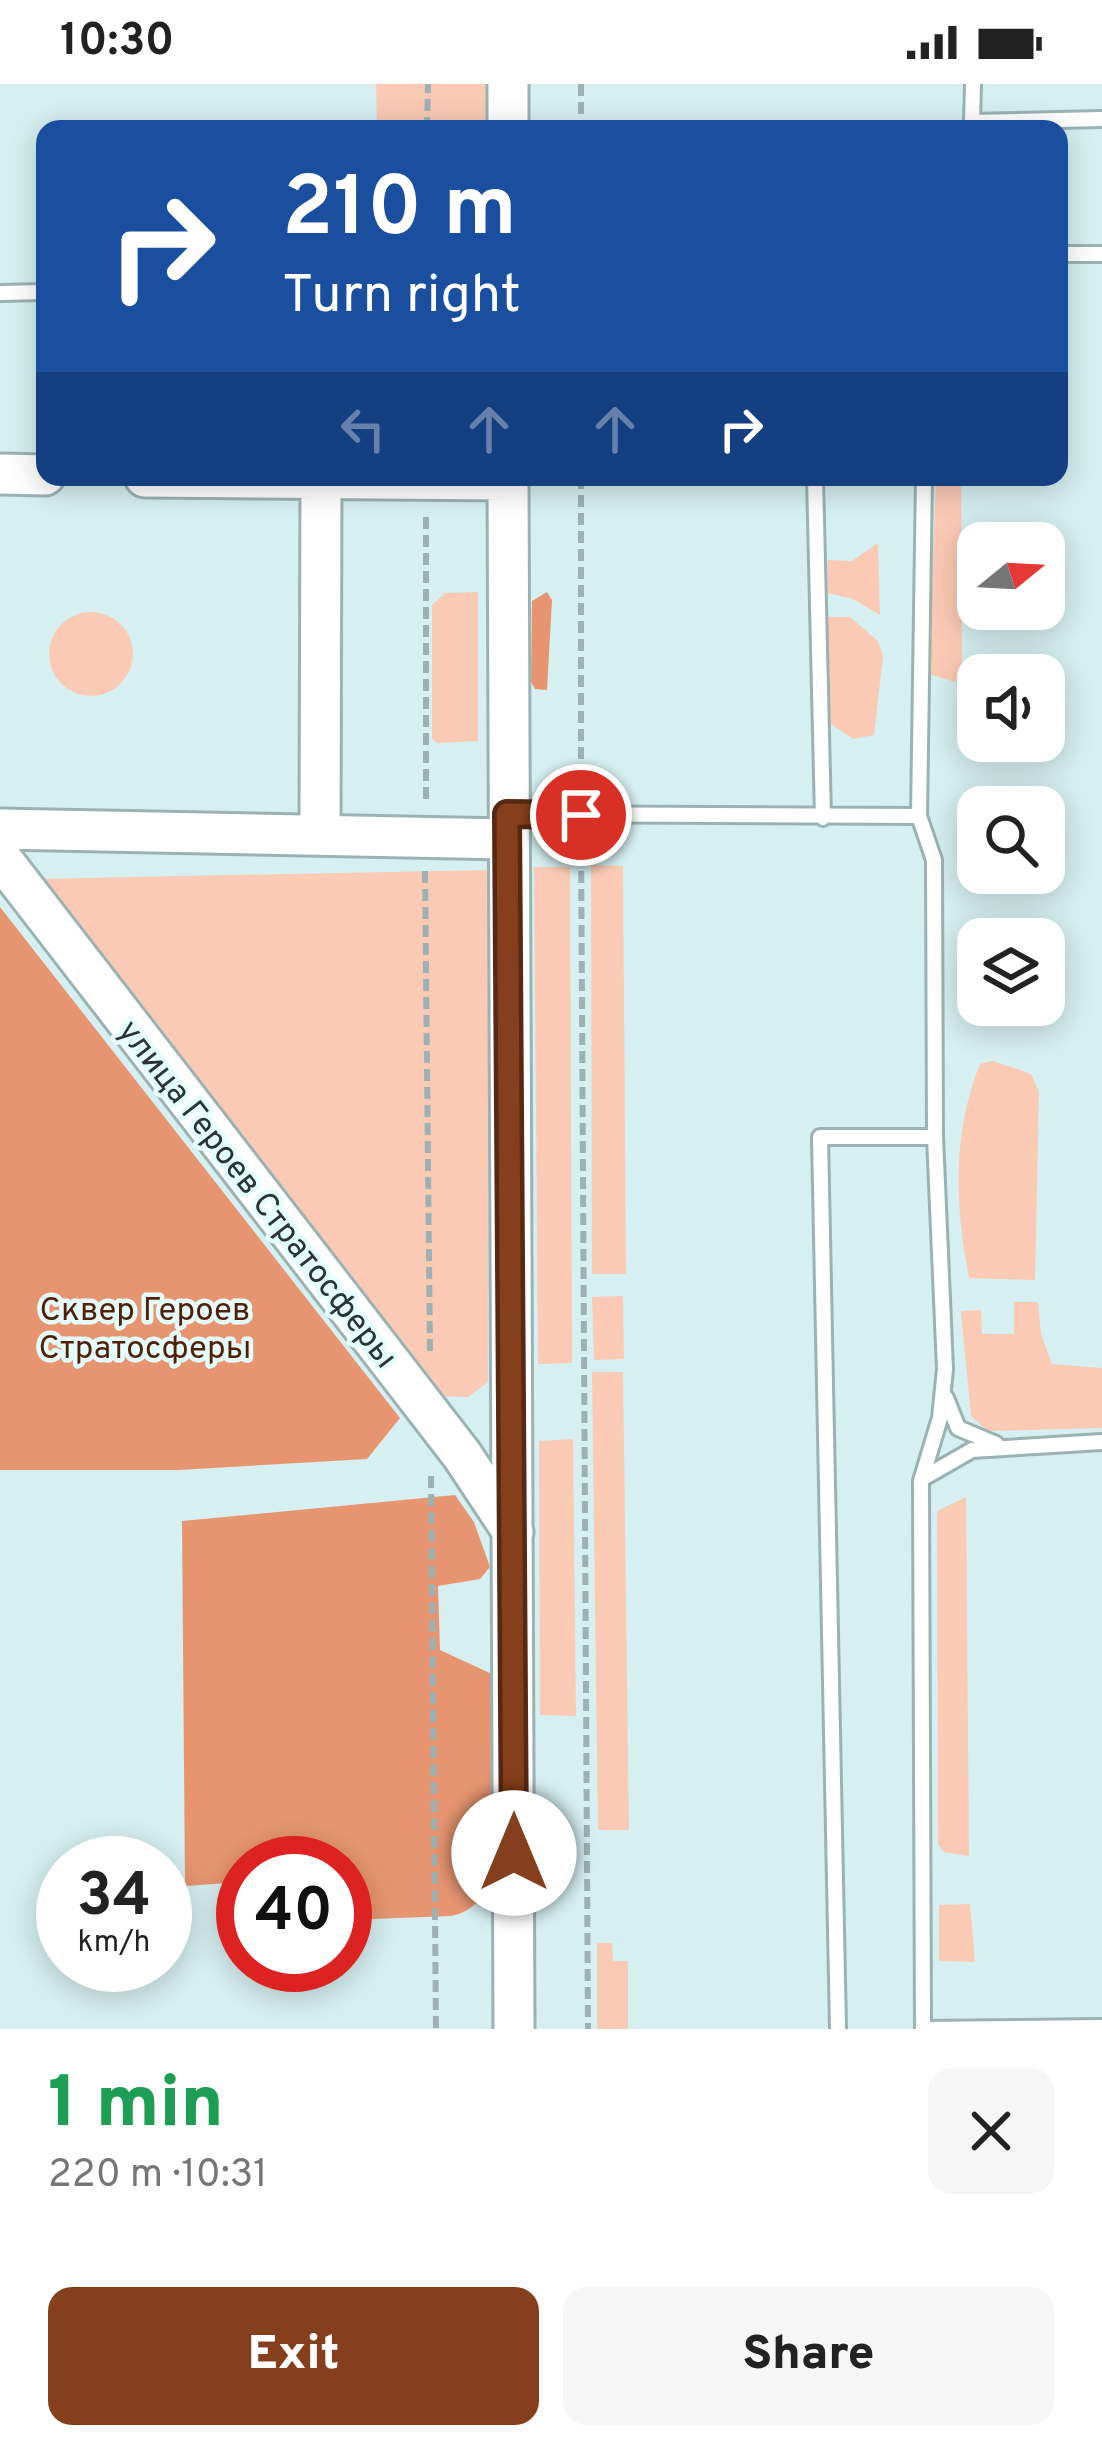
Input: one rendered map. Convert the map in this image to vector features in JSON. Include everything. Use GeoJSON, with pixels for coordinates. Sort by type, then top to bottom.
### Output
{"type":"FeatureCollection","features":[{"type":"Feature","properties":{"kind":"street"},"geometry":{"type":"LineString","coordinates":[[508,84],[508,120]]}},
{"type":"Feature","properties":{"kind":"street"},"geometry":{"type":"LineString","coordinates":[[0,474],[36,475]]}},
{"type":"Feature","properties":{"kind":"street"},"geometry":{"type":"LineString","coordinates":[[320,486],[320,836]]}},
{"type":"Feature","properties":{"kind":"street"},"geometry":{"type":"LineString","coordinates":[[508,486],[514,2029]]}},
{"type":"Feature","properties":{"kind":"street"},"geometry":{"type":"LineString","coordinates":[[0,829],[426,837],[507,826]]}},
{"type":"Feature","properties":{"kind":"street","name":"улица Героев Стратосферы"},"geometry":{"type":"LineString","coordinates":[[0,857],[436,1422],[513,1532]]}},
{"type":"Feature","properties":{"kind":"lane"},"geometry":{"type":"LineString","coordinates":[[972,120],[973,84]]}},
{"type":"Feature","properties":{"kind":"lane"},"geometry":{"type":"LineString","coordinates":[[1059,120],[1102,119]]}},
{"type":"Feature","properties":{"kind":"lane"},"geometry":{"type":"LineString","coordinates":[[1068,254],[1102,254]]}},
{"type":"Feature","properties":{"kind":"lane"},"geometry":{"type":"LineString","coordinates":[[0,293],[36,292]]}},
{"type":"Feature","properties":{"kind":"lane"},"geometry":{"type":"LineString","coordinates":[[815,486],[823,818]]}},
{"type":"Feature","properties":{"kind":"lane"},"geometry":{"type":"LineString","coordinates":[[924,486],[919,816],[934,860],[935,1137],[947,1404],[958,1428],[975,1438],[1016,1446]]}},
{"type":"Feature","properties":{"kind":"lane"},"geometry":{"type":"LineString","coordinates":[[507,826],[581,815],[919,816]]}},
{"type":"Feature","properties":{"kind":"lane"},"geometry":{"type":"LineString","coordinates":[[838,2029],[820,1137],[935,1137]]}},
{"type":"Feature","properties":{"kind":"lane"},"geometry":{"type":"LineString","coordinates":[[945,1370],[940,1418],[921,1481],[923,2029],[1102,2027]]}},
{"type":"Feature","properties":{"kind":"lane"},"geometry":{"type":"LineString","coordinates":[[921,1481],[949,1459],[972,1450],[1102,1442]]}},
{"type":"Feature","properties":{"kind":"path"},"geometry":{"type":"LineString","coordinates":[[427,120],[428,84]]}},
{"type":"Feature","properties":{"kind":"path"},"geometry":{"type":"LineString","coordinates":[[581,84],[581,120]]}},
{"type":"Feature","properties":{"kind":"path"},"geometry":{"type":"LineString","coordinates":[[425,486],[430,1357]]}},
{"type":"Feature","properties":{"kind":"path"},"geometry":{"type":"LineString","coordinates":[[581,486],[588,2029]]}},
{"type":"Feature","properties":{"kind":"path"},"geometry":{"type":"LineString","coordinates":[[436,1422],[431,1486],[436,2029]]}},
{"type":"Feature","properties":{"kind":"shaded area"},"geometry":{"type":"Polygon","coordinates":[[[376,84],[490,84],[490,120],[377,120],[376,84]]]}},
{"type":"Feature","properties":{"kind":"shaded area"},"geometry":{"type":"Polygon","coordinates":[[[936,486],[961,486],[957,630],[962,630],[962,654],[957,654],[957,682],[929,674],[936,486]]]}},
{"type":"Feature","properties":{"kind":"shaded area"},"geometry":{"type":"Polygon","coordinates":[[[878,543],[880,615],[853,599],[827,593],[828,560],[852,561],[878,543]]]}},
{"type":"Feature","properties":{"kind":"shaded area"},"geometry":{"type":"Polygon","coordinates":[[[478,592],[478,741],[437,743],[432,739],[432,605],[445,593],[478,592]]]}},
{"type":"Feature","properties":{"kind":"shaded area"},"geometry":{"type":"Polygon","coordinates":[[[91,612],[121,624],[133,654],[121,684],[91,696],[61,684],[49,654],[61,624],[91,612]]]}},
{"type":"Feature","properties":{"kind":"shaded area"},"geometry":{"type":"Polygon","coordinates":[[[824,617],[850,617],[878,641],[883,656],[874,735],[853,739],[825,720],[824,617]]]}},
{"type":"Feature","properties":{"kind":"shaded area"},"geometry":{"type":"Polygon","coordinates":[[[591,865],[623,866],[626,1274],[592,1274],[591,865]]]}},
{"type":"Feature","properties":{"kind":"shaded area"},"geometry":{"type":"Polygon","coordinates":[[[534,867],[570,867],[572,1363],[538,1364],[534,867]]]}},
{"type":"Feature","properties":{"kind":"shaded area","name":"Сквер Героев Стратосферы"},"geometry":{"type":"Polygon","coordinates":[[[488,870],[488,1382],[468,1397],[437,1396],[33,879],[488,870]]]}},
{"type":"Feature","properties":{"kind":"shaded area"},"geometry":{"type":"Polygon","coordinates":[[[993,1061],[1031,1074],[1039,1092],[1035,1280],[969,1278],[959,1197],[961,1143],[980,1064],[993,1061]]]}},
{"type":"Feature","properties":{"kind":"shaded area"},"geometry":{"type":"Polygon","coordinates":[[[623,1296],[624,1359],[594,1360],[592,1297],[623,1296]]]}},
{"type":"Feature","properties":{"kind":"shaded area"},"geometry":{"type":"Polygon","coordinates":[[[1014,1302],[1038,1302],[1041,1334],[1052,1364],[1102,1368],[1102,1428],[988,1431],[971,1416],[961,1311],[981,1310],[982,1334],[1014,1334],[1014,1302]]]}},
{"type":"Feature","properties":{"kind":"shaded area"},"geometry":{"type":"Polygon","coordinates":[[[592,1372],[623,1372],[629,1830],[598,1830],[592,1372]]]}},
{"type":"Feature","properties":{"kind":"shaded area"},"geometry":{"type":"Polygon","coordinates":[[[573,1439],[576,1716],[540,1715],[539,1441],[573,1439]]]}},
{"type":"Feature","properties":{"kind":"shaded area"},"geometry":{"type":"Polygon","coordinates":[[[966,1497],[969,1856],[944,1852],[938,1844],[937,1511],[966,1497]]]}},
{"type":"Feature","properties":{"kind":"shaded area"},"geometry":{"type":"Polygon","coordinates":[[[970,1904],[975,1962],[939,1961],[939,1905],[970,1904]]]}},
{"type":"Feature","properties":{"kind":"shaded area"},"geometry":{"type":"Polygon","coordinates":[[[597,1943],[612,1943],[613,1961],[628,1961],[628,2029],[597,2029],[597,1943]]]}},
{"type":"Feature","properties":{"kind":"green space"},"geometry":{"type":"Polygon","coordinates":[[[547,592],[552,600],[547,690],[535,689],[531,682],[532,601],[547,592]]]}},
{"type":"Feature","properties":{"kind":"green space"},"geometry":{"type":"Polygon","coordinates":[[[0,907],[400,1418],[367,1459],[179,1470],[0,1470],[0,907]]]}},
{"type":"Feature","properties":{"kind":"green space"},"geometry":{"type":"Polygon","coordinates":[[[455,1495],[474,1522],[490,1567],[480,1579],[438,1586],[440,1650],[492,1674],[493,1874],[473,1906],[451,1916],[372,1919],[372,1836],[216,1836],[216,1884],[192,1886],[192,1836],[185,1836],[182,1521],[455,1495]]]}},
{"type":"Feature","properties":{"kind":"route"},"geometry":{"type":"LineString","coordinates":[[514,1853],[507,814],[581,815]]}}]}
